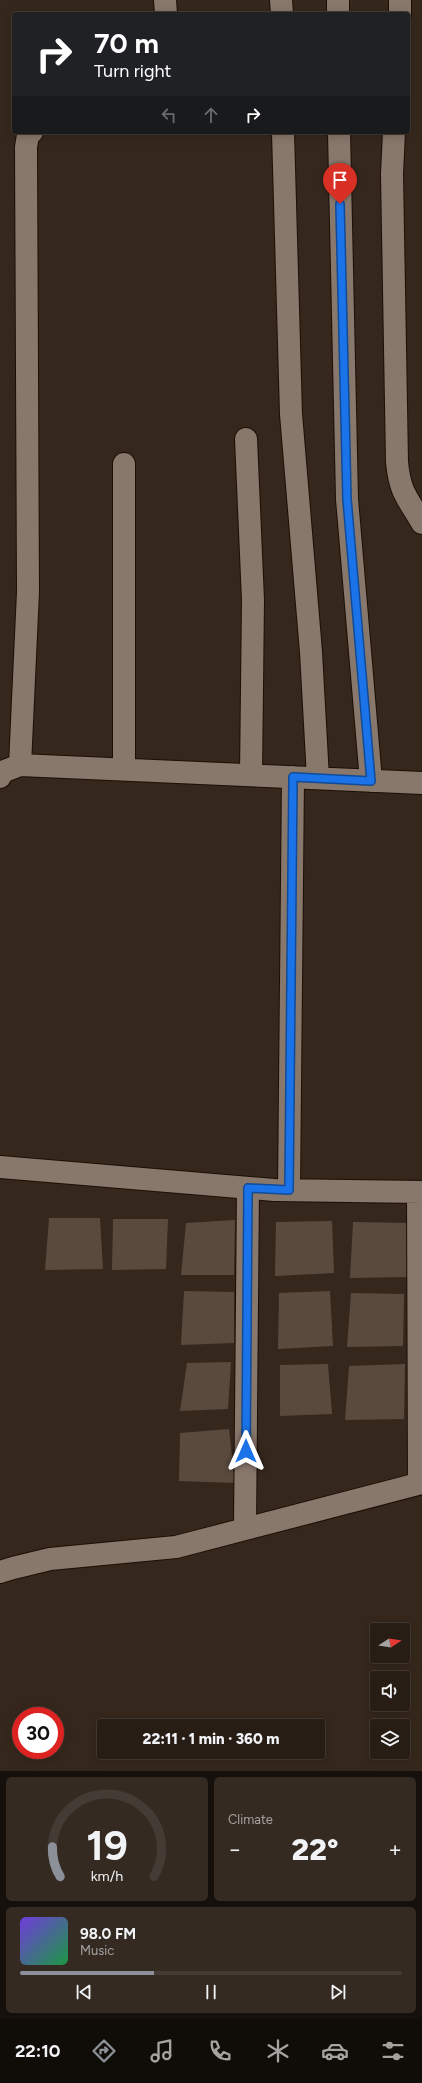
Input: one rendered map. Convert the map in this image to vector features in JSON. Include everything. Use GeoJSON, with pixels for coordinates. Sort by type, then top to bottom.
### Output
{"type":"FeatureCollection","features":[{"type":"Feature","properties":{"kind":"street"},"geometry":{"type":"LineString","coordinates":[[165,0],[166,12]]}},
{"type":"Feature","properties":{"kind":"street"},"geometry":{"type":"LineString","coordinates":[[281,0],[282,12]]}},
{"type":"Feature","properties":{"kind":"street"},"geometry":{"type":"LineString","coordinates":[[338,0],[338,12]]}},
{"type":"Feature","properties":{"kind":"street"},"geometry":{"type":"LineString","coordinates":[[400,0],[400,12]]}},
{"type":"Feature","properties":{"kind":"street"},"geometry":{"type":"LineString","coordinates":[[29,134],[26,147],[28,592],[6,771],[124,769],[422,783]]}},
{"type":"Feature","properties":{"kind":"street"},"geometry":{"type":"LineString","coordinates":[[283,134],[291,414],[311,652],[318,778]]}},
{"type":"Feature","properties":{"kind":"street"},"geometry":{"type":"LineString","coordinates":[[339,134],[347,499],[371,781]]}},
{"type":"Feature","properties":{"kind":"street"},"geometry":{"type":"LineString","coordinates":[[394,134],[392,174],[397,462],[399,480],[404,496],[422,523]]}},
{"type":"Feature","properties":{"kind":"street"},"geometry":{"type":"LineString","coordinates":[[246,438],[253,600],[251,775]]}},
{"type":"Feature","properties":{"kind":"street"},"geometry":{"type":"LineString","coordinates":[[124,464],[124,769]]}},
{"type":"Feature","properties":{"kind":"street"},"geometry":{"type":"LineString","coordinates":[[289,1190],[293,777]]}},
{"type":"Feature","properties":{"kind":"street"},"geometry":{"type":"LineString","coordinates":[[0,1167],[248,1188],[420,1192],[421,1483],[176,1547],[50,1559],[0,1572]]}},
{"type":"Feature","properties":{"kind":"street"},"geometry":{"type":"LineString","coordinates":[[245,1529],[248,1188]]}},
{"type":"Feature","properties":{"kind":"building"},"geometry":{"type":"Polygon","coordinates":[[[49,1218],[100,1218],[103,1269],[45,1270],[49,1218]]]}},
{"type":"Feature","properties":{"kind":"building"},"geometry":{"type":"Polygon","coordinates":[[[113,1219],[168,1219],[166,1269],[112,1270],[113,1219]]]}},
{"type":"Feature","properties":{"kind":"building"},"geometry":{"type":"Polygon","coordinates":[[[235,1220],[234,1275],[181,1275],[186,1223],[235,1220]]]}},
{"type":"Feature","properties":{"kind":"building"},"geometry":{"type":"Polygon","coordinates":[[[332,1221],[334,1273],[275,1276],[276,1222],[332,1221]]]}},
{"type":"Feature","properties":{"kind":"building"},"geometry":{"type":"Polygon","coordinates":[[[353,1222],[408,1223],[407,1277],[350,1278],[353,1222]]]}},
{"type":"Feature","properties":{"kind":"building"},"geometry":{"type":"Polygon","coordinates":[[[184,1291],[234,1292],[234,1343],[181,1345],[184,1291]]]}},
{"type":"Feature","properties":{"kind":"building"},"geometry":{"type":"Polygon","coordinates":[[[330,1291],[333,1346],[278,1349],[279,1293],[330,1291]]]}},
{"type":"Feature","properties":{"kind":"building"},"geometry":{"type":"Polygon","coordinates":[[[351,1293],[404,1294],[403,1346],[347,1347],[351,1293]]]}},
{"type":"Feature","properties":{"kind":"building"},"geometry":{"type":"Polygon","coordinates":[[[231,1362],[228,1409],[180,1411],[187,1363],[231,1362]]]}},
{"type":"Feature","properties":{"kind":"building"},"geometry":{"type":"Polygon","coordinates":[[[328,1364],[332,1414],[280,1416],[280,1365],[328,1364]]]}},
{"type":"Feature","properties":{"kind":"building"},"geometry":{"type":"Polygon","coordinates":[[[405,1364],[404,1419],[345,1420],[349,1366],[405,1364]]]}},
{"type":"Feature","properties":{"kind":"building"},"geometry":{"type":"Polygon","coordinates":[[[229,1429],[235,1483],[179,1481],[180,1433],[229,1429]]]}},
{"type":"Feature","properties":{"kind":"route"},"geometry":{"type":"LineString","coordinates":[[246,1451],[248,1188],[289,1190],[293,777],[371,781],[347,499],[340,204]]}}]}
